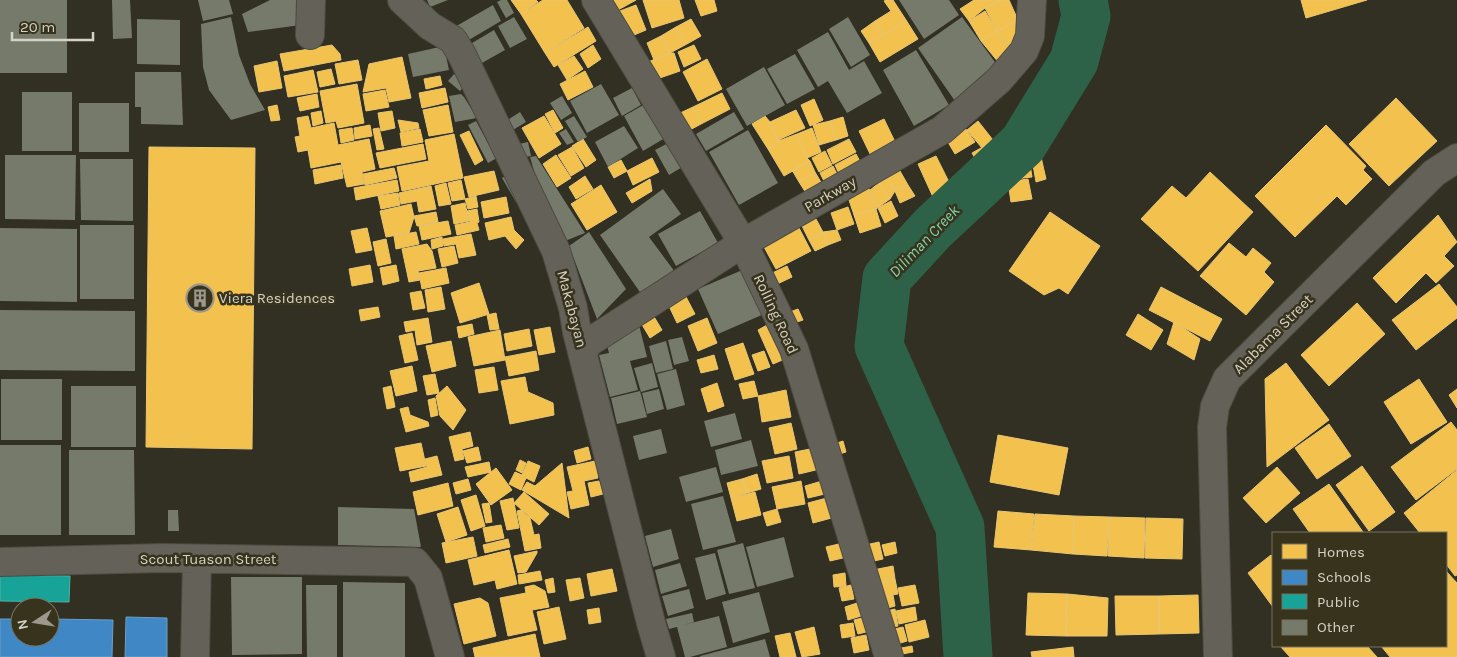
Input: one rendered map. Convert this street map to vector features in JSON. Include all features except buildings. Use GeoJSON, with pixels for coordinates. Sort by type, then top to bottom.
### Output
{"type":"FeatureCollection","features":[{"type":"Feature","properties":{"kind":"street"},"geometry":{"type":"LineString","coordinates":[[310,35],[311,0]]}},
{"type":"Feature","properties":{"kind":"street","name":"Makabayan"},"geometry":{"type":"LineString","coordinates":[[402,0],[430,26],[453,40],[462,55],[556,251],[572,308],[648,614],[661,657]]}},
{"type":"Feature","properties":{"kind":"street","name":"Rolling Road"},"geometry":{"type":"LineString","coordinates":[[596,0],[743,244],[794,349],[889,657]]}},
{"type":"Feature","properties":{"kind":"street","name":"Parkway"},"geometry":{"type":"LineString","coordinates":[[583,352],[588,343],[743,244],[942,130],[999,80],[1024,51],[1030,36],[1032,0]]}},
{"type":"Feature","properties":{"kind":"street","name":"Alabama Street"},"geometry":{"type":"LineString","coordinates":[[1218,657],[1212,427],[1215,406],[1227,379],[1434,173],[1457,158]]}},
{"type":"Feature","properties":{"kind":"street"},"geometry":{"type":"LineString","coordinates":[[195,657],[197,558]]}},
{"type":"Feature","properties":{"kind":"street","name":"Scout Tuason Street"},"geometry":{"type":"LineString","coordinates":[[0,562],[197,558],[415,562],[428,578],[450,657]]}},
{"type":"Feature","properties":{"kind":"waterway","name":"Diliman Creek"},"geometry":{"type":"LineString","coordinates":[[968,657],[960,527],[879,346],[887,278],[933,228],[1023,144],[1074,61],[1086,16],[1083,0]]}},
{"type":"Feature","properties":{"kind":"place","name":"Viera Residences"},"geometry":{"type":"Point","coordinates":[200,298]}}]}
